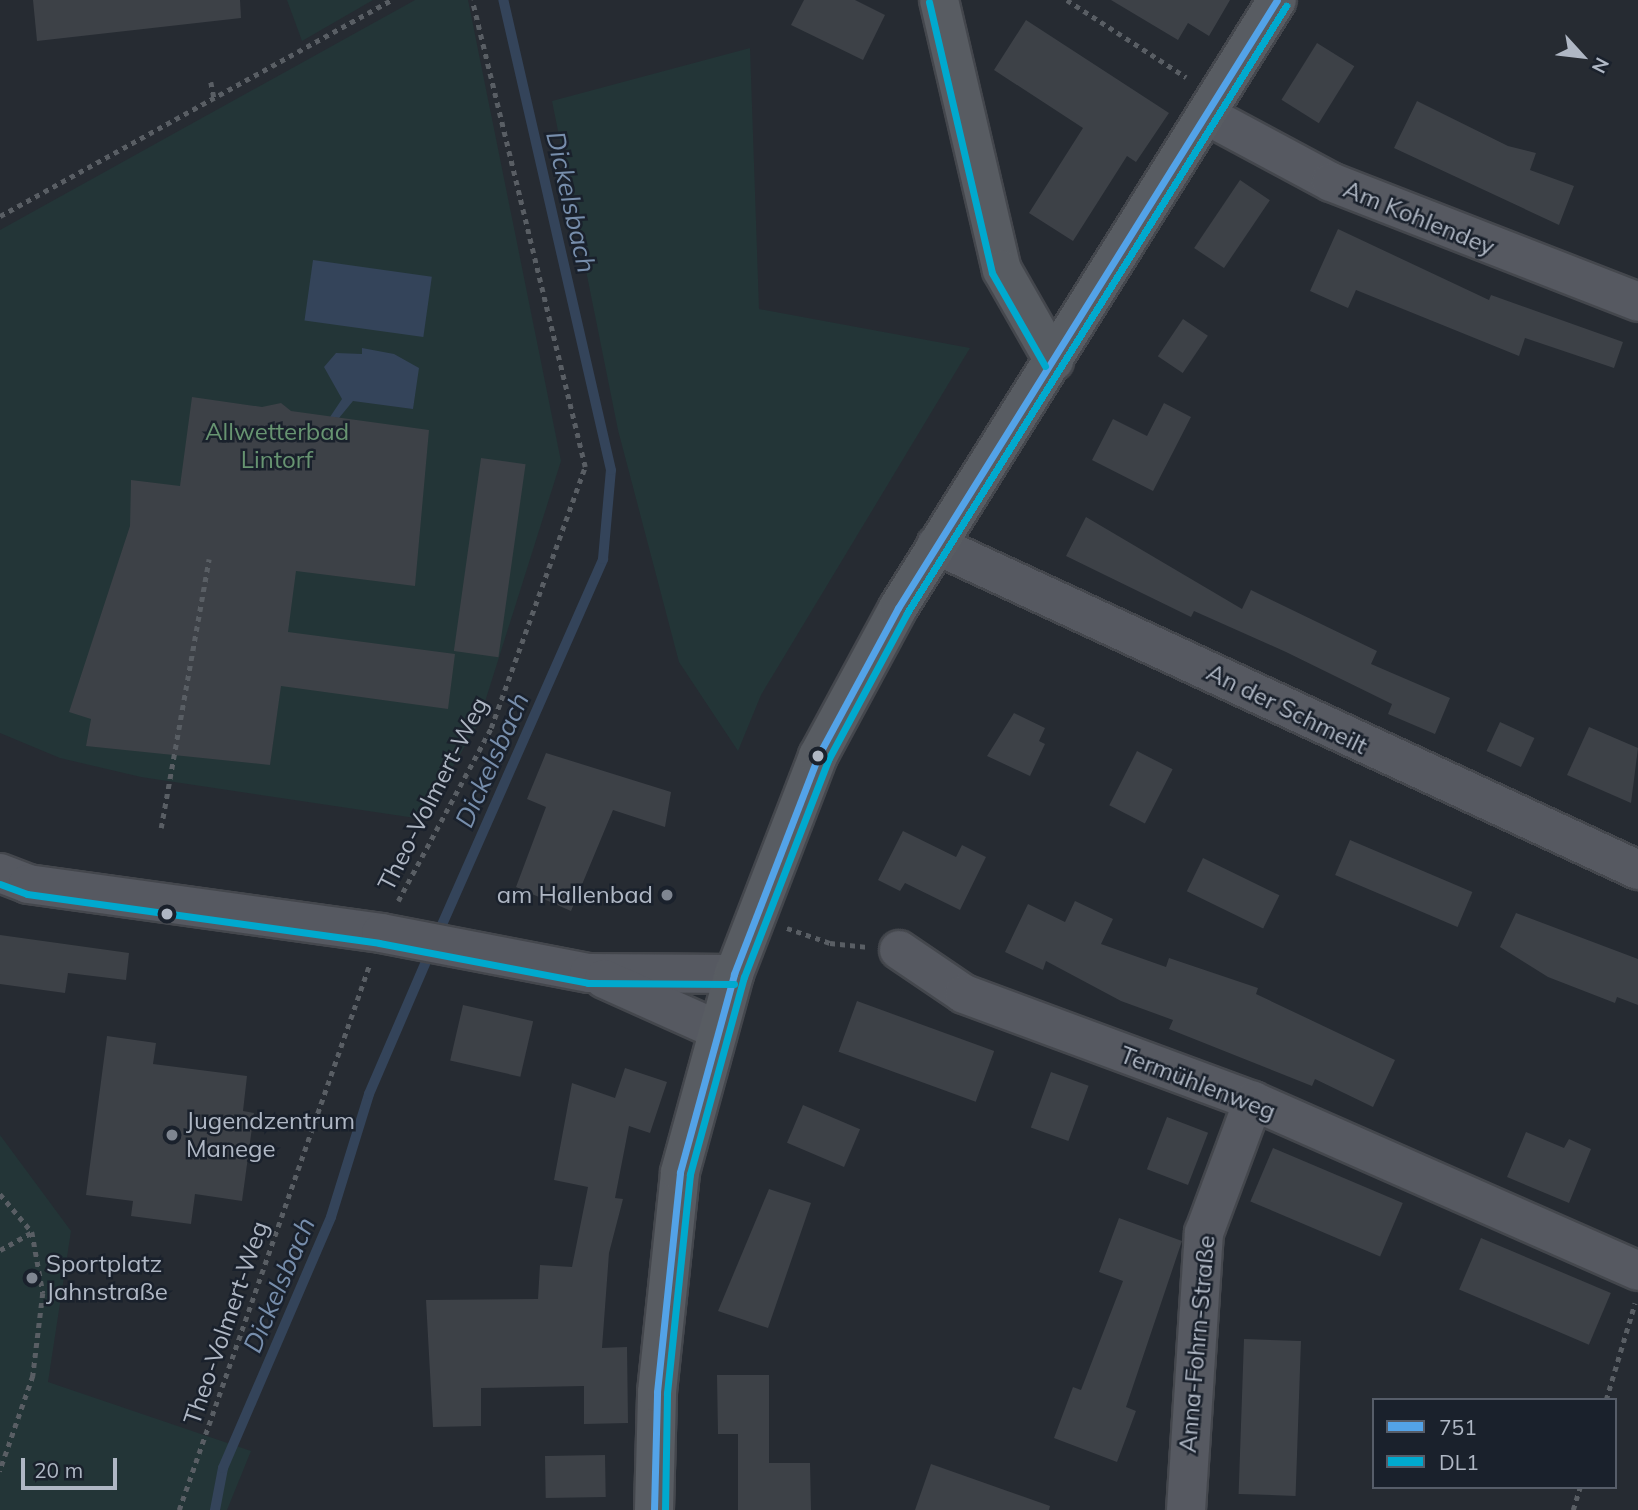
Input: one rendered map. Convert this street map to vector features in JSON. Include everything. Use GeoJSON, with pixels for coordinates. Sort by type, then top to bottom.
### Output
{"type":"FeatureCollection","features":[{"type":"Feature","properties":{"kind":"main road"},"geometry":{"type":"LineString","coordinates":[[939,0],[1002,270],[1054,361]]}},
{"type":"Feature","properties":{"kind":"main road"},"geometry":{"type":"LineString","coordinates":[[654,1510],[668,1256],[680,1172],[734,974],[754,916],[818,756],[936,545],[1213,107],[1277,0]]}},
{"type":"Feature","properties":{"kind":"street","name":"Am Kohlendey"},"geometry":{"type":"LineString","coordinates":[[1213,107],[1331,182],[1638,302]]}},
{"type":"Feature","properties":{"kind":"street","name":"An der Schmeilt"},"geometry":{"type":"LineString","coordinates":[[936,545],[1638,870]]}},
{"type":"Feature","properties":{"kind":"street"},"geometry":{"type":"LineString","coordinates":[[0,873],[28,884],[157,905],[386,935],[589,973],[734,974]]}},
{"type":"Feature","properties":{"kind":"street","name":"Termühlenweg"},"geometry":{"type":"LineString","coordinates":[[899,950],[964,994],[1253,1101],[1638,1271]]}},
{"type":"Feature","properties":{"kind":"street"},"geometry":{"type":"LineString","coordinates":[[589,973],[718,1030]]}},
{"type":"Feature","properties":{"kind":"street","name":"Anna-Fohrn-Straße"},"geometry":{"type":"LineString","coordinates":[[1186,1510],[1203,1233],[1253,1101]]}},
{"type":"Feature","properties":{"kind":"path"},"geometry":{"type":"LineString","coordinates":[[0,216],[392,0]]}},
{"type":"Feature","properties":{"kind":"path","name":"Theo-Volmert-Weg"},"geometry":{"type":"LineString","coordinates":[[180,1510],[386,935],[491,728],[585,467],[472,0]]}},
{"type":"Feature","properties":{"kind":"path"},"geometry":{"type":"LineString","coordinates":[[1067,0],[1213,107]]}},
{"type":"Feature","properties":{"kind":"path"},"geometry":{"type":"LineString","coordinates":[[211,82],[214,98]]}},
{"type":"Feature","properties":{"kind":"path"},"geometry":{"type":"LineString","coordinates":[[161,828],[209,559]]}},
{"type":"Feature","properties":{"kind":"path"},"geometry":{"type":"LineString","coordinates":[[754,916],[830,943],[899,950]]}},
{"type":"Feature","properties":{"kind":"path"},"geometry":{"type":"LineString","coordinates":[[0,1194],[32,1231],[43,1293],[33,1376],[0,1471]]}},
{"type":"Feature","properties":{"kind":"path"},"geometry":{"type":"LineString","coordinates":[[0,1250],[32,1231]]}},
{"type":"Feature","properties":{"kind":"path"},"geometry":{"type":"LineString","coordinates":[[1607,1398],[1638,1292]]}},
{"type":"Feature","properties":{"kind":"path"},"geometry":{"type":"LineString","coordinates":[[1573,1510],[1579,1489]]}},
{"type":"Feature","properties":{"kind":"green space"},"geometry":{"type":"Polygon","coordinates":[[[287,0],[373,0],[302,41],[287,0]]]}},
{"type":"Feature","properties":{"kind":"green space","name":"Allwetterbad Lintorf"},"geometry":{"type":"Polygon","coordinates":[[[415,0],[468,0],[561,461],[478,724],[422,819],[141,777],[60,758],[0,733],[0,230],[415,0]]]}},
{"type":"Feature","properties":{"kind":"green space"},"geometry":{"type":"Polygon","coordinates":[[[750,48],[759,309],[970,348],[761,695],[738,751],[679,662],[618,430],[552,101],[750,48]]]}},
{"type":"Feature","properties":{"kind":"green space","name":"Sportplatz Jahnstraße"},"geometry":{"type":"Polygon","coordinates":[[[0,1135],[71,1231],[48,1382],[251,1451],[227,1510],[0,1510],[0,1135]]]}},
{"type":"Feature","properties":{"kind":"water"},"geometry":{"type":"Polygon","coordinates":[[[313,260],[432,277],[423,337],[305,320],[313,260]]]}},
{"type":"Feature","properties":{"kind":"water"},"geometry":{"type":"Polygon","coordinates":[[[362,348],[394,354],[419,368],[413,409],[353,401],[339,418],[330,417],[342,399],[324,367],[336,353],[362,354],[362,348]]]}},
{"type":"Feature","properties":{"kind":"building"},"geometry":{"type":"Polygon","coordinates":[[[33,0],[240,0],[241,18],[37,41],[33,0]]]}},
{"type":"Feature","properties":{"kind":"building"},"geometry":{"type":"Polygon","coordinates":[[[804,0],[855,0],[885,15],[863,60],[791,25],[804,0]]]}},
{"type":"Feature","properties":{"kind":"building"},"geometry":{"type":"Polygon","coordinates":[[[1111,0],[1230,0],[1209,36],[1188,23],[1178,40],[1111,0]]]}},
{"type":"Feature","properties":{"kind":"building"},"geometry":{"type":"Polygon","coordinates":[[[1026,20],[1169,113],[1136,162],[1127,156],[1073,241],[1029,213],[1083,128],[994,70],[1026,20]]]}},
{"type":"Feature","properties":{"kind":"building"},"geometry":{"type":"Polygon","coordinates":[[[1317,43],[1354,66],[1319,123],[1281,100],[1317,43]]]}},
{"type":"Feature","properties":{"kind":"building"},"geometry":{"type":"Polygon","coordinates":[[[1417,101],[1508,146],[1536,153],[1530,170],[1574,186],[1559,225],[1394,148],[1417,101]]]}},
{"type":"Feature","properties":{"kind":"building"},"geometry":{"type":"Polygon","coordinates":[[[1240,180],[1270,200],[1224,268],[1194,248],[1240,180]]]}},
{"type":"Feature","properties":{"kind":"building"},"geometry":{"type":"Polygon","coordinates":[[[1338,229],[1489,300],[1491,295],[1623,342],[1614,368],[1525,338],[1519,356],[1356,290],[1348,308],[1310,291],[1338,229]]]}},
{"type":"Feature","properties":{"kind":"building"},"geometry":{"type":"Polygon","coordinates":[[[1183,319],[1208,336],[1183,373],[1158,356],[1183,319]]]}},
{"type":"Feature","properties":{"kind":"building"},"geometry":{"type":"Polygon","coordinates":[[[192,397],[262,407],[281,403],[291,411],[429,430],[415,586],[296,571],[288,632],[455,654],[448,709],[281,686],[270,765],[86,746],[91,719],[69,712],[130,526],[131,480],[180,486],[192,397]]]}},
{"type":"Feature","properties":{"kind":"building"},"geometry":{"type":"Polygon","coordinates":[[[1164,403],[1191,417],[1153,491],[1092,460],[1113,419],[1147,436],[1164,403]]]}},
{"type":"Feature","properties":{"kind":"building"},"geometry":{"type":"Polygon","coordinates":[[[481,458],[526,464],[498,657],[454,651],[481,458]]]}},
{"type":"Feature","properties":{"kind":"building"},"geometry":{"type":"Polygon","coordinates":[[[1086,517],[1242,609],[1251,590],[1377,651],[1371,664],[1450,698],[1435,734],[1388,714],[1392,704],[1286,652],[1194,611],[1191,617],[1066,556],[1086,517]]]}},
{"type":"Feature","properties":{"kind":"building"},"geometry":{"type":"Polygon","coordinates":[[[1014,713],[1045,728],[1039,741],[1045,744],[1030,776],[987,756],[1014,713]]]}},
{"type":"Feature","properties":{"kind":"building"},"geometry":{"type":"Polygon","coordinates":[[[1500,722],[1534,738],[1521,767],[1486,751],[1500,722]]]}},
{"type":"Feature","properties":{"kind":"building"},"geometry":{"type":"Polygon","coordinates":[[[1589,727],[1638,748],[1631,803],[1567,775],[1589,727]]]}},
{"type":"Feature","properties":{"kind":"building"},"geometry":{"type":"Polygon","coordinates":[[[1137,751],[1173,769],[1145,824],[1109,805],[1137,751]]]}},
{"type":"Feature","properties":{"kind":"building"},"geometry":{"type":"Polygon","coordinates":[[[546,753],[671,792],[665,827],[613,810],[571,911],[516,887],[546,807],[527,799],[546,753]]]}},
{"type":"Feature","properties":{"kind":"building"},"geometry":{"type":"Polygon","coordinates":[[[903,831],[956,857],[962,845],[986,857],[960,910],[905,883],[900,891],[878,880],[903,831]]]}},
{"type":"Feature","properties":{"kind":"building"},"geometry":{"type":"Polygon","coordinates":[[[1350,840],[1472,892],[1458,927],[1335,875],[1350,840]]]}},
{"type":"Feature","properties":{"kind":"building"},"geometry":{"type":"Polygon","coordinates":[[[1203,858],[1279,895],[1263,929],[1187,891],[1203,858]]]}},
{"type":"Feature","properties":{"kind":"building"},"geometry":{"type":"Polygon","coordinates":[[[1075,901],[1113,919],[1101,944],[1166,967],[1169,958],[1258,988],[1256,994],[1395,1060],[1373,1107],[1315,1079],[1312,1086],[1169,1029],[1173,1020],[1121,1001],[1046,961],[1043,970],[1005,952],[1028,904],[1065,922],[1075,901]]]}},
{"type":"Feature","properties":{"kind":"building"},"geometry":{"type":"Polygon","coordinates":[[[1516,913],[1638,959],[1638,1005],[1617,997],[1615,1003],[1548,977],[1500,947],[1516,913]]]}},
{"type":"Feature","properties":{"kind":"building"},"geometry":{"type":"Polygon","coordinates":[[[0,935],[129,953],[126,980],[68,973],[65,993],[0,984],[0,935]]]}},
{"type":"Feature","properties":{"kind":"building"},"geometry":{"type":"Polygon","coordinates":[[[857,1001],[994,1051],[976,1102],[839,1052],[857,1001]]]}},
{"type":"Feature","properties":{"kind":"building"},"geometry":{"type":"Polygon","coordinates":[[[463,1005],[533,1021],[520,1077],[450,1061],[463,1005]]]}},
{"type":"Feature","properties":{"kind":"building","name":"Jugendzentrum Manege"},"geometry":{"type":"Polygon","coordinates":[[[107,1036],[156,1043],[153,1064],[247,1076],[243,1111],[254,1113],[242,1201],[195,1194],[191,1224],[131,1216],[133,1201],[86,1195],[107,1036]]]}},
{"type":"Feature","properties":{"kind":"building"},"geometry":{"type":"Polygon","coordinates":[[[625,1068],[667,1082],[650,1133],[629,1126],[615,1198],[623,1199],[609,1253],[602,1348],[627,1347],[628,1423],[584,1424],[584,1386],[481,1388],[481,1426],[433,1427],[426,1300],[538,1299],[540,1265],[572,1267],[588,1187],[554,1180],[572,1083],[615,1098],[625,1068]]]}},
{"type":"Feature","properties":{"kind":"building"},"geometry":{"type":"Polygon","coordinates":[[[1051,1072],[1089,1086],[1068,1141],[1031,1127],[1051,1072]]]}},
{"type":"Feature","properties":{"kind":"building"},"geometry":{"type":"Polygon","coordinates":[[[803,1105],[860,1129],[844,1167],[787,1143],[803,1105]]]}},
{"type":"Feature","properties":{"kind":"building"},"geometry":{"type":"Polygon","coordinates":[[[1167,1117],[1208,1133],[1188,1185],[1147,1169],[1167,1117]]]}},
{"type":"Feature","properties":{"kind":"building"},"geometry":{"type":"Polygon","coordinates":[[[1526,1132],[1564,1148],[1569,1139],[1591,1149],[1569,1203],[1507,1177],[1526,1132]]]}},
{"type":"Feature","properties":{"kind":"building"},"geometry":{"type":"Polygon","coordinates":[[[1273,1148],[1403,1203],[1380,1256],[1250,1201],[1273,1148]]]}},
{"type":"Feature","properties":{"kind":"building"},"geometry":{"type":"Polygon","coordinates":[[[769,1189],[811,1203],[768,1328],[718,1311],[769,1189]]]}},
{"type":"Feature","properties":{"kind":"building"},"geometry":{"type":"Polygon","coordinates":[[[1119,1218],[1182,1241],[1126,1407],[1136,1411],[1117,1462],[1054,1438],[1073,1387],[1081,1390],[1123,1281],[1099,1272],[1119,1218]]]}},
{"type":"Feature","properties":{"kind":"building"},"geometry":{"type":"Polygon","coordinates":[[[1481,1238],[1611,1293],[1589,1345],[1459,1290],[1481,1238]]]}},
{"type":"Feature","properties":{"kind":"building"},"geometry":{"type":"Polygon","coordinates":[[[1244,1339],[1301,1341],[1296,1496],[1239,1494],[1244,1339]]]}},
{"type":"Feature","properties":{"kind":"building"},"geometry":{"type":"Polygon","coordinates":[[[717,1375],[769,1375],[769,1463],[810,1463],[811,1510],[738,1510],[738,1434],[718,1434],[717,1375]]]}},
{"type":"Feature","properties":{"kind":"building"},"geometry":{"type":"Polygon","coordinates":[[[605,1455],[606,1497],[546,1498],[545,1456],[605,1455]]]}},
{"type":"Feature","properties":{"kind":"building"},"geometry":{"type":"Polygon","coordinates":[[[931,1464],[1050,1506],[1049,1510],[915,1510],[931,1464]]]}},
{"type":"Feature","properties":{"kind":"waterway","name":"Dickelsbach"},"geometry":{"type":"LineString","coordinates":[[437,936],[603,559],[611,470],[503,0]]}},
{"type":"Feature","properties":{"kind":"waterway","name":"Dickelsbach"},"geometry":{"type":"LineString","coordinates":[[215,1510],[223,1468],[331,1217],[369,1094],[431,950]]}},
{"type":"Feature","properties":{"kind":"transit line","name":"751"},"geometry":{"type":"LineString","coordinates":[[654,1510],[657,1392],[680,1172],[734,974],[818,756],[898,608],[1277,0]]}},
{"type":"Feature","properties":{"kind":"transit line","name":"DL1"},"geometry":{"type":"LineString","coordinates":[[929,2],[992,273],[1045,366]]}},
{"type":"Feature","properties":{"kind":"transit line","name":"DL1"},"geometry":{"type":"LineString","coordinates":[[665,1510],[667,1393],[690,1174],[744,977],[828,760],[907,613],[1286,6]]}},
{"type":"Feature","properties":{"kind":"transit line","name":"DL1"},"geometry":{"type":"LineString","coordinates":[[0,884],[27,894],[379,943],[588,983],[734,984]]}},
{"type":"Feature","properties":{"kind":"place","name":"am Hallenbad"},"geometry":{"type":"Point","coordinates":[667,895]}},
{"type":"Feature","properties":{"kind":"place","name":"Jugendzentrum Manege"},"geometry":{"type":"Point","coordinates":[172,1135]}},
{"type":"Feature","properties":{"kind":"place","name":"Sportplatz Jahnstraße"},"geometry":{"type":"Point","coordinates":[32,1278]}}]}
